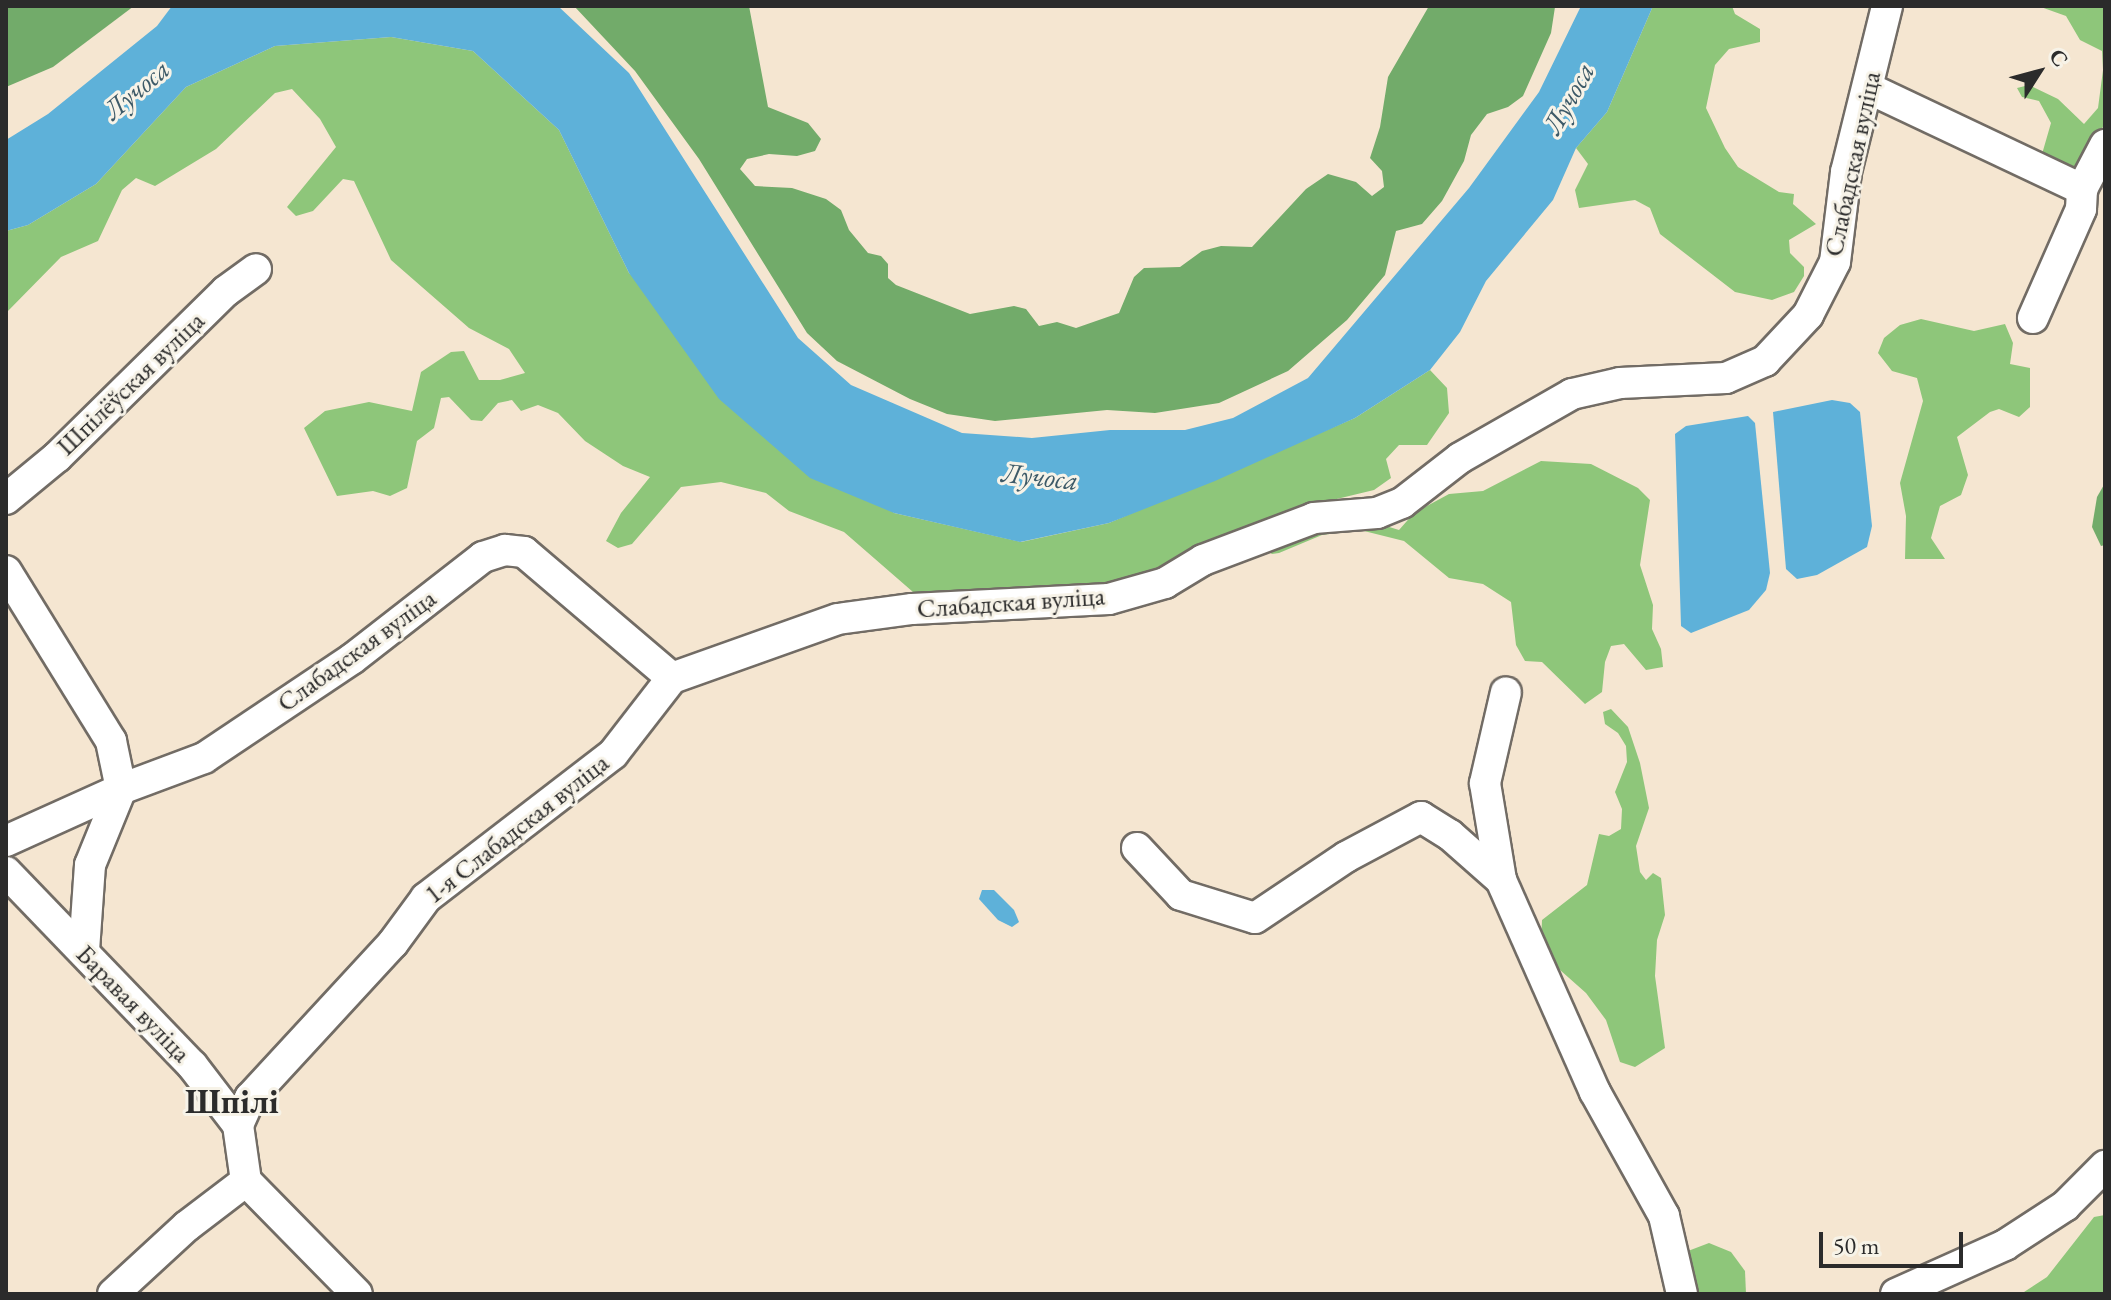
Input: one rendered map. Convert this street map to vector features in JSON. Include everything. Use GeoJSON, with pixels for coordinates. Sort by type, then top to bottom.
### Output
{"type":"FeatureCollection","features":[{"type":"Feature","properties":{"kind":"street","name":"Слабадская вуліца"},"geometry":{"type":"LineString","coordinates":[[6,841],[121,789],[204,758],[352,659],[483,557],[505,550],[524,552],[672,678],[838,619],[912,609],[1109,599],[1165,583],[1203,560],[1314,518],[1377,513],[1402,503],[1460,458],[1572,394],[1620,383],[1726,378],[1765,361],[1808,315],[1835,262],[1846,172],[1887,6]]}},
{"type":"Feature","properties":{"kind":"street"},"geometry":{"type":"LineString","coordinates":[[1868,88],[2082,189]]}},
{"type":"Feature","properties":{"kind":"street"},"geometry":{"type":"LineString","coordinates":[[2033,318],[2076,221],[2082,189],[2105,145]]}},
{"type":"Feature","properties":{"kind":"street","name":"Шпілёўская вуліца"},"geometry":{"type":"LineString","coordinates":[[6,499],[57,457],[226,291],[256,269]]}},
{"type":"Feature","properties":{"kind":"street"},"geometry":{"type":"LineString","coordinates":[[6,571],[111,741],[121,789],[90,865],[84,951]]}},
{"type":"Feature","properties":{"kind":"street","name":"1-я Слабадская вуліца"},"geometry":{"type":"LineString","coordinates":[[238,1125],[250,1098],[393,943],[426,898],[613,754],[672,678]]}},
{"type":"Feature","properties":{"kind":"street"},"geometry":{"type":"LineString","coordinates":[[1506,692],[1485,783],[1501,880],[1595,1092],[1664,1216],[1682,1294]]}},
{"type":"Feature","properties":{"kind":"street"},"geometry":{"type":"LineString","coordinates":[[1137,848],[1181,895],[1255,918],[1346,857],[1421,817],[1450,835],[1501,880]]}},
{"type":"Feature","properties":{"kind":"street","name":"Баравая вуліца"},"geometry":{"type":"LineString","coordinates":[[6,872],[192,1065],[238,1125],[246,1181]]}},
{"type":"Feature","properties":{"kind":"street"},"geometry":{"type":"LineString","coordinates":[[1896,1294],[2005,1245],[2065,1206],[2105,1166]]}},
{"type":"Feature","properties":{"kind":"street"},"geometry":{"type":"LineString","coordinates":[[113,1294],[187,1226],[246,1181],[357,1294]]}},
{"type":"Feature","properties":{"kind":"green space"},"geometry":{"type":"Polygon","coordinates":[[[6,6],[134,6],[53,67],[6,87],[6,6]]]}},
{"type":"Feature","properties":{"kind":"green space"},"geometry":{"type":"Polygon","coordinates":[[[574,6],[749,6],[768,107],[808,123],[821,139],[815,151],[797,156],[769,154],[747,159],[740,169],[755,186],[792,188],[826,199],[841,210],[849,230],[868,253],[881,256],[888,264],[888,278],[896,285],[970,314],[1014,306],[1026,309],[1039,326],[1057,322],[1076,328],[1119,313],[1134,277],[1144,268],[1180,267],[1202,251],[1221,246],[1252,247],[1306,189],[1328,174],[1356,182],[1372,196],[1384,187],[1382,171],[1370,158],[1380,127],[1388,77],[1429,6],[1555,7],[1551,33],[1523,96],[1508,107],[1487,114],[1471,135],[1464,161],[1442,201],[1422,224],[1396,231],[1385,275],[1347,320],[1288,371],[1219,403],[1155,413],[1107,410],[995,421],[947,414],[910,399],[837,361],[807,333],[699,159],[635,71],[574,6]]]}},
{"type":"Feature","properties":{"kind":"green space"},"geometry":{"type":"Polygon","coordinates":[[[1653,6],[1732,6],[1735,14],[1760,29],[1760,42],[1729,49],[1715,65],[1706,108],[1738,167],[1779,192],[1794,194],[1793,204],[1816,224],[1789,240],[1790,253],[1804,267],[1804,276],[1794,292],[1772,300],[1735,292],[1660,234],[1650,208],[1635,200],[1579,208],[1575,190],[1588,164],[1576,148],[1607,112],[1653,6]]]}},
{"type":"Feature","properties":{"kind":"green space"},"geometry":{"type":"Polygon","coordinates":[[[2038,6],[2105,6],[2105,123],[2084,161],[2069,171],[2040,161],[2051,123],[2039,101],[2022,97],[2017,88],[2029,85],[2058,99],[2084,124],[2098,108],[2102,51],[2080,40],[2066,16],[2038,6]]]}},
{"type":"Feature","properties":{"kind":"green space"},"geometry":{"type":"Polygon","coordinates":[[[391,37],[473,51],[559,130],[629,273],[894,513],[1021,542],[1109,523],[1355,418],[1430,370],[1447,388],[1449,413],[1427,445],[1399,445],[1386,459],[1391,478],[1374,490],[1291,510],[1153,569],[1076,593],[913,592],[844,532],[789,511],[766,493],[721,482],[681,487],[632,544],[618,548],[606,541],[621,513],[650,477],[623,466],[585,441],[558,413],[538,405],[521,411],[512,400],[498,403],[482,421],[471,420],[449,397],[441,398],[434,428],[417,441],[407,488],[390,496],[373,491],[337,496],[304,428],[325,411],[369,402],[412,411],[421,372],[451,352],[464,351],[479,380],[500,380],[525,373],[509,349],[469,328],[391,260],[354,181],[343,179],[313,211],[296,216],[287,207],[336,147],[320,119],[292,89],[275,93],[216,149],[155,186],[136,178],[122,190],[98,241],[61,257],[6,313],[6,231],[28,225],[96,184],[186,87],[275,46],[391,37]]]}},
{"type":"Feature","properties":{"kind":"green space"},"geometry":{"type":"Polygon","coordinates":[[[1921,319],[1974,331],[2005,324],[2013,343],[2010,364],[2030,368],[2030,407],[2019,417],[1999,409],[1990,412],[1957,437],[1968,475],[1961,495],[1940,506],[1931,538],[1945,559],[1905,559],[1906,516],[1900,483],[1923,401],[1917,378],[1892,371],[1878,353],[1884,338],[1900,325],[1921,319]]]}},
{"type":"Feature","properties":{"kind":"green space"},"geometry":{"type":"Polygon","coordinates":[[[1541,461],[1591,464],[1638,488],[1650,500],[1640,565],[1653,605],[1652,629],[1661,649],[1663,667],[1646,670],[1624,644],[1611,646],[1605,662],[1602,692],[1585,704],[1542,662],[1525,661],[1516,645],[1511,602],[1483,584],[1449,578],[1404,541],[1360,530],[1322,535],[1279,553],[1272,554],[1264,549],[1275,540],[1373,522],[1399,530],[1414,513],[1449,494],[1483,491],[1541,461]]]}},
{"type":"Feature","properties":{"kind":"green space"},"geometry":{"type":"Polygon","coordinates":[[[2105,483],[2105,545],[2101,546],[2092,527],[2097,497],[2105,483]]]}},
{"type":"Feature","properties":{"kind":"green space"},"geometry":{"type":"Polygon","coordinates":[[[1611,709],[1628,727],[1640,763],[1649,808],[1636,846],[1640,872],[1646,880],[1653,873],[1661,878],[1665,915],[1657,940],[1655,976],[1665,1048],[1635,1067],[1620,1062],[1606,1020],[1586,993],[1551,962],[1541,944],[1542,920],[1587,885],[1599,834],[1609,836],[1621,829],[1622,809],[1615,792],[1627,762],[1626,746],[1618,733],[1605,724],[1603,712],[1611,709]]]}},
{"type":"Feature","properties":{"kind":"green space"},"geometry":{"type":"Polygon","coordinates":[[[2105,1215],[2105,1294],[2021,1294],[2047,1277],[2094,1217],[2105,1215]]]}},
{"type":"Feature","properties":{"kind":"green space"},"geometry":{"type":"Polygon","coordinates":[[[1709,1243],[1731,1252],[1745,1271],[1746,1294],[1688,1294],[1682,1267],[1688,1251],[1709,1243]]]}},
{"type":"Feature","properties":{"kind":"water","name":"Лучоса"},"geometry":{"type":"Polygon","coordinates":[[[172,6],[558,6],[629,73],[798,338],[851,385],[962,433],[1032,438],[1110,430],[1185,430],[1233,418],[1308,378],[1469,188],[1539,92],[1581,6],[1653,6],[1607,112],[1576,148],[1553,200],[1486,281],[1460,332],[1430,370],[1355,418],[1215,481],[1109,523],[1020,542],[894,513],[810,478],[719,399],[629,273],[559,130],[473,51],[391,37],[275,46],[186,87],[96,184],[28,225],[6,231],[6,140],[48,114],[157,26],[172,6]]]}},
{"type":"Feature","properties":{"kind":"water"},"geometry":{"type":"Polygon","coordinates":[[[1832,400],[1850,403],[1860,412],[1872,526],[1867,547],[1817,575],[1797,579],[1786,569],[1773,412],[1832,400]]]}},
{"type":"Feature","properties":{"kind":"water"},"geometry":{"type":"Polygon","coordinates":[[[1748,416],[1755,423],[1770,573],[1766,590],[1749,610],[1691,633],[1681,626],[1675,434],[1686,426],[1748,416]]]}},
{"type":"Feature","properties":{"kind":"water"},"geometry":{"type":"Polygon","coordinates":[[[982,890],[994,890],[1014,910],[1019,922],[1012,927],[998,920],[979,899],[982,890]]]}},
{"type":"Feature","properties":{"kind":"district","name":"Шпілі"},"geometry":{"type":"Point","coordinates":[232,1102]}}]}
